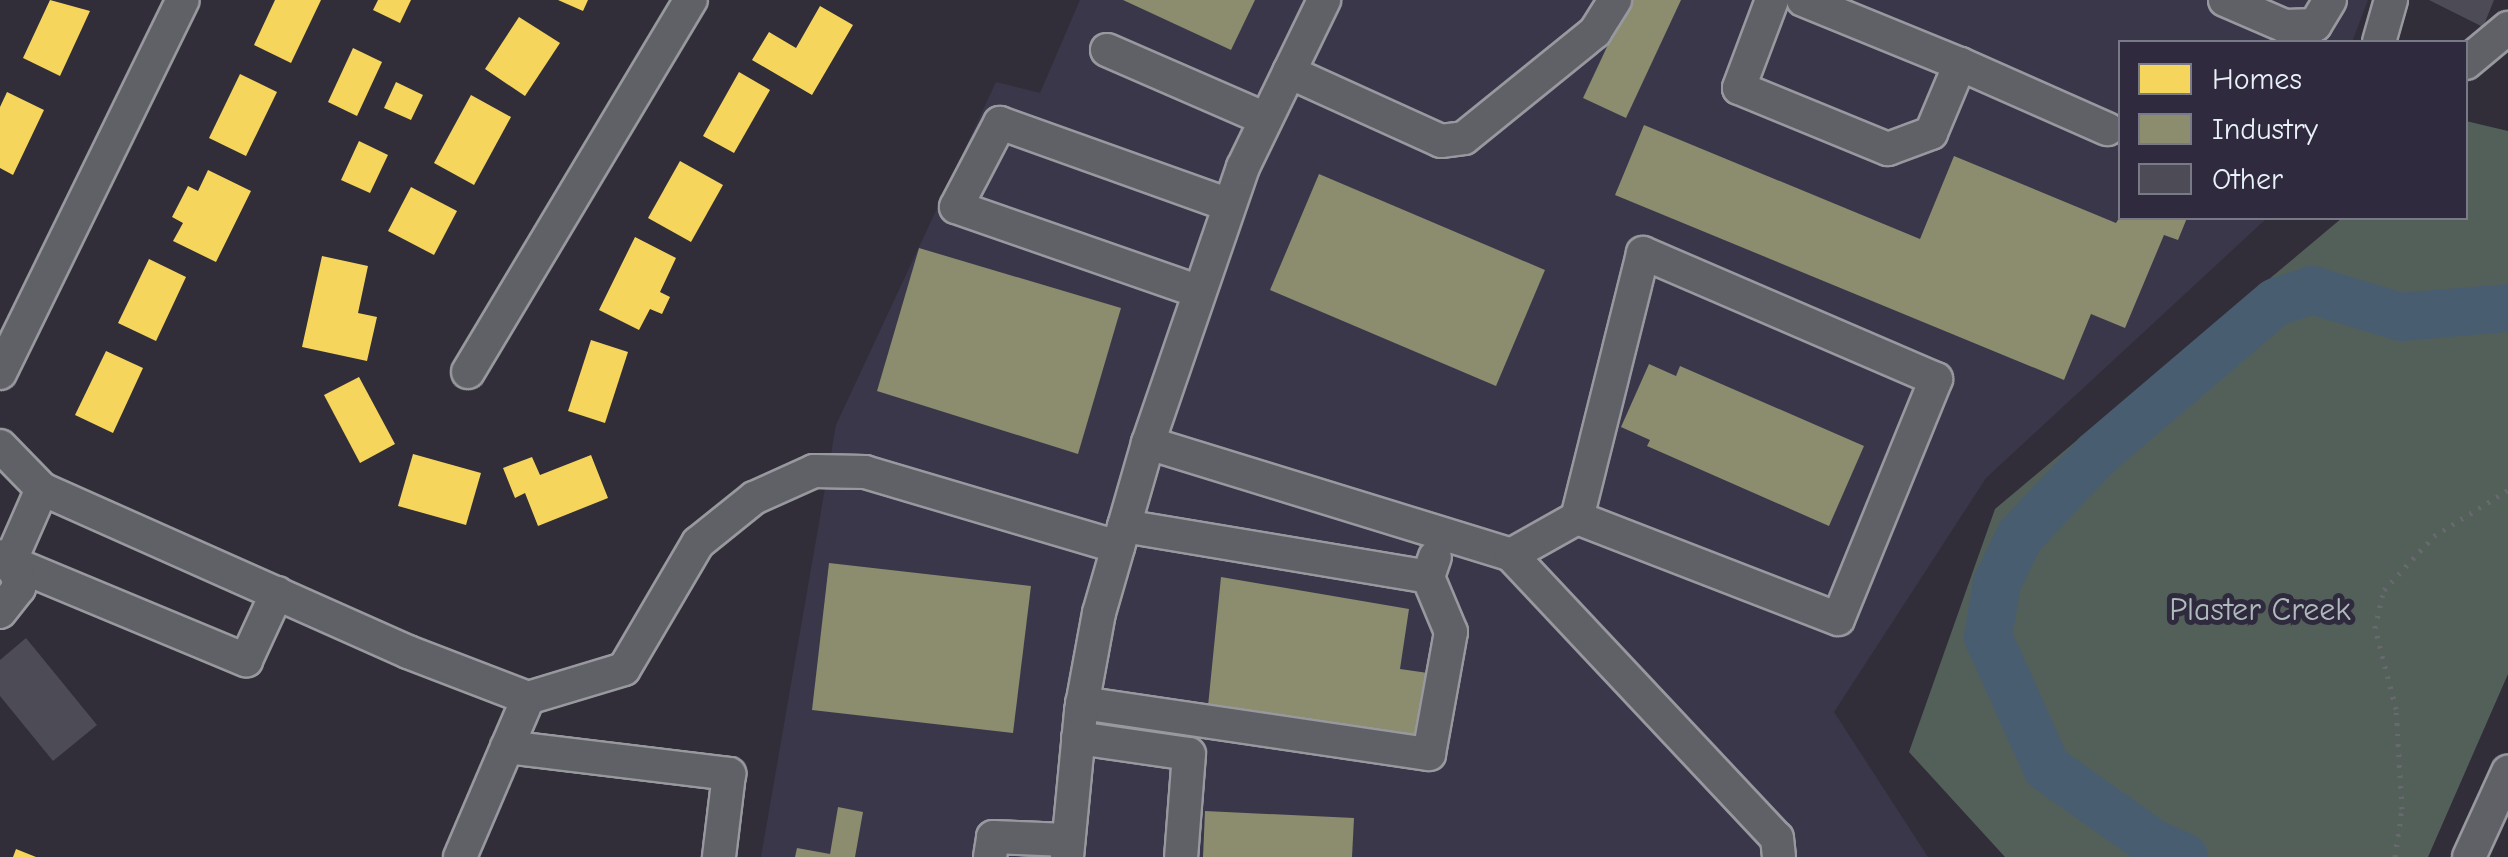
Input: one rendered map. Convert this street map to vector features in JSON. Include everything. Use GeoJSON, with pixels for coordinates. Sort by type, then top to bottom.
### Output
{"type":"FeatureCollection","features":[{"type":"Feature","properties":{"kind":"street"},"geometry":{"type":"LineString","coordinates":[[0,374],[183,0]]}},
{"type":"Feature","properties":{"kind":"street"},"geometry":{"type":"LineString","coordinates":[[468,372],[691,0]]}},
{"type":"Feature","properties":{"kind":"street"},"geometry":{"type":"LineString","coordinates":[[990,857],[993,838],[1067,848],[1082,703],[1121,536],[1148,443],[1229,205],[1324,0]]}},
{"type":"Feature","properties":{"kind":"street"},"geometry":{"type":"LineString","coordinates":[[1289,72],[1440,141],[1464,138],[1595,32],[1615,0]]}},
{"type":"Feature","properties":{"kind":"street"},"geometry":{"type":"LineString","coordinates":[[1772,0],[1738,88],[1888,149],[1931,133],[1960,64]]}},
{"type":"Feature","properties":{"kind":"street"},"geometry":{"type":"LineString","coordinates":[[1804,0],[2108,129]]}},
{"type":"Feature","properties":{"kind":"street"},"geometry":{"type":"LineString","coordinates":[[2225,0],[2286,26],[2315,26],[2330,0]]}},
{"type":"Feature","properties":{"kind":"street"},"geometry":{"type":"LineString","coordinates":[[2381,40],[2392,0]]}},
{"type":"Feature","properties":{"kind":"street"},"geometry":{"type":"LineString","coordinates":[[2468,61],[2508,28]]}},
{"type":"Feature","properties":{"kind":"street"},"geometry":{"type":"LineString","coordinates":[[1108,50],[1266,119]]}},
{"type":"Feature","properties":{"kind":"street"},"geometry":{"type":"LineString","coordinates":[[1197,291],[956,207],[1000,123],[1229,205]]}},
{"type":"Feature","properties":{"kind":"street"},"geometry":{"type":"LineString","coordinates":[[1511,555],[1577,518],[1642,253],[1936,379],[1838,619],[1577,518]]}},
{"type":"Feature","properties":{"kind":"street"},"geometry":{"type":"LineString","coordinates":[[1148,443],[1511,555],[1777,838],[1779,857]]}},
{"type":"Feature","properties":{"kind":"street"},"geometry":{"type":"LineString","coordinates":[[0,446],[42,489],[528,698],[624,669],[698,543],[754,498],[814,471],[866,472],[1121,536],[1428,577]]}},
{"type":"Feature","properties":{"kind":"street"},"geometry":{"type":"LineString","coordinates":[[5,559],[42,489]]}},
{"type":"Feature","properties":{"kind":"street"},"geometry":{"type":"LineString","coordinates":[[1082,703],[1429,754],[1451,632],[1428,577],[1443,534]]}},
{"type":"Feature","properties":{"kind":"street"},"geometry":{"type":"LineString","coordinates":[[5,559],[246,660],[277,592]]}},
{"type":"Feature","properties":{"kind":"street"},"geometry":{"type":"LineString","coordinates":[[0,612],[19,588],[5,559]]}},
{"type":"Feature","properties":{"kind":"street"},"geometry":{"type":"LineString","coordinates":[[460,857],[528,698]]}},
{"type":"Feature","properties":{"kind":"street"},"geometry":{"type":"LineString","coordinates":[[1078,738],[1189,754],[1182,857]]}},
{"type":"Feature","properties":{"kind":"street"},"geometry":{"type":"LineString","coordinates":[[507,747],[730,774],[719,857]]}},
{"type":"Feature","properties":{"kind":"street"},"geometry":{"type":"LineString","coordinates":[[2468,857],[2508,772]]}},
{"type":"Feature","properties":{"kind":"path"},"geometry":{"type":"LineString","coordinates":[[2395,857],[2402,809],[2396,710],[2375,628],[2384,590],[2434,536],[2508,490]]}},
{"type":"Feature","properties":{"kind":"shaded area"},"geometry":{"type":"Polygon","coordinates":[[[1080,0],[2368,0],[2353,40],[2118,40],[2118,220],[2265,220],[1986,478],[1834,712],[1928,857],[761,857],[836,425],[996,82],[1040,93],[1080,0]]]}},
{"type":"Feature","properties":{"kind":"green space","name":"Plaster Creek"},"geometry":{"type":"Polygon","coordinates":[[[2468,121],[2508,131],[2508,674],[2428,857],[2005,857],[1909,752],[1995,509],[2340,220],[2468,220],[2468,121]]]}},
{"type":"Feature","properties":{"kind":"building: Homes"},"geometry":{"type":"Polygon","coordinates":[[[50,0],[90,11],[60,76],[23,58],[50,0]]]}},
{"type":"Feature","properties":{"kind":"building: Homes"},"geometry":{"type":"Polygon","coordinates":[[[275,0],[321,0],[291,63],[254,45],[275,0]]]}},
{"type":"Feature","properties":{"kind":"building: Homes"},"geometry":{"type":"Polygon","coordinates":[[[378,0],[411,0],[400,23],[373,10],[378,0]]]}},
{"type":"Feature","properties":{"kind":"building: Homes"},"geometry":{"type":"Polygon","coordinates":[[[558,0],[588,0],[583,11],[558,0]]]}},
{"type":"Feature","properties":{"kind":"building: Homes"},"geometry":{"type":"Polygon","coordinates":[[[820,6],[853,25],[812,95],[752,60],[769,32],[796,48],[820,6]]]}},
{"type":"Feature","properties":{"kind":"building: Homes"},"geometry":{"type":"Polygon","coordinates":[[[519,17],[560,43],[525,96],[485,69],[519,17]]]}},
{"type":"Feature","properties":{"kind":"building: Homes"},"geometry":{"type":"Polygon","coordinates":[[[353,48],[382,62],[357,116],[328,102],[353,48]]]}},
{"type":"Feature","properties":{"kind":"building: Homes"},"geometry":{"type":"Polygon","coordinates":[[[739,72],[770,90],[734,153],[703,136],[739,72]]]}},
{"type":"Feature","properties":{"kind":"building: Homes"},"geometry":{"type":"Polygon","coordinates":[[[240,74],[277,92],[246,156],[209,138],[240,74]]]}},
{"type":"Feature","properties":{"kind":"building: Homes"},"geometry":{"type":"Polygon","coordinates":[[[396,82],[423,95],[411,120],[384,108],[396,82]]]}},
{"type":"Feature","properties":{"kind":"building: Homes"},"geometry":{"type":"Polygon","coordinates":[[[7,92],[44,110],[13,175],[0,168],[0,107],[7,92]]]}},
{"type":"Feature","properties":{"kind":"building: Homes"},"geometry":{"type":"Polygon","coordinates":[[[471,95],[511,117],[474,185],[434,163],[471,95]]]}},
{"type":"Feature","properties":{"kind":"building: Homes"},"geometry":{"type":"Polygon","coordinates":[[[359,141],[388,155],[370,193],[341,180],[359,141]]]}},
{"type":"Feature","properties":{"kind":"building: Homes"},"geometry":{"type":"Polygon","coordinates":[[[680,161],[723,185],[691,242],[648,218],[680,161]]]}},
{"type":"Feature","properties":{"kind":"building: Homes"},"geometry":{"type":"Polygon","coordinates":[[[208,170],[251,191],[216,262],[173,241],[183,223],[172,217],[188,186],[198,191],[208,170]]]}},
{"type":"Feature","properties":{"kind":"building: Homes"},"geometry":{"type":"Polygon","coordinates":[[[411,187],[457,211],[434,255],[388,231],[411,187]]]}},
{"type":"Feature","properties":{"kind":"building: Homes"},"geometry":{"type":"Polygon","coordinates":[[[635,237],[676,258],[660,292],[670,297],[662,314],[650,309],[639,330],[599,310],[635,237]]]}},
{"type":"Feature","properties":{"kind":"building: Homes"},"geometry":{"type":"Polygon","coordinates":[[[322,256],[368,266],[358,313],[377,317],[367,361],[302,347],[322,256]]]}},
{"type":"Feature","properties":{"kind":"building: Homes"},"geometry":{"type":"Polygon","coordinates":[[[149,259],[186,277],[156,341],[118,323],[149,259]]]}},
{"type":"Feature","properties":{"kind":"building: Homes"},"geometry":{"type":"Polygon","coordinates":[[[591,340],[628,352],[605,423],[568,411],[591,340]]]}},
{"type":"Feature","properties":{"kind":"building: Homes"},"geometry":{"type":"Polygon","coordinates":[[[106,351],[143,368],[113,433],[75,415],[106,351]]]}},
{"type":"Feature","properties":{"kind":"building: Homes"},"geometry":{"type":"Polygon","coordinates":[[[359,377],[395,444],[360,463],[324,395],[359,377]]]}},
{"type":"Feature","properties":{"kind":"building: Homes"},"geometry":{"type":"Polygon","coordinates":[[[413,454],[481,473],[466,525],[398,506],[413,454]]]}},
{"type":"Feature","properties":{"kind":"building: Homes"},"geometry":{"type":"Polygon","coordinates":[[[591,455],[608,498],[538,526],[525,493],[515,498],[503,468],[532,457],[540,475],[591,455]]]}},
{"type":"Feature","properties":{"kind":"building: Homes"},"geometry":{"type":"Polygon","coordinates":[[[16,849],[36,857],[13,857],[16,849]]]}},
{"type":"Feature","properties":{"kind":"building: Industry"},"geometry":{"type":"Polygon","coordinates":[[[1123,0],[1255,0],[1231,50],[1123,0]]]}},
{"type":"Feature","properties":{"kind":"building: Industry"},"geometry":{"type":"Polygon","coordinates":[[[1629,0],[1681,0],[1626,118],[1583,98],[1629,0]]]}},
{"type":"Feature","properties":{"kind":"building: Industry"},"geometry":{"type":"Polygon","coordinates":[[[1644,125],[1920,239],[1954,156],[2116,223],[2118,220],[2186,220],[2178,240],[2164,235],[2125,328],[2091,314],[2064,380],[1615,195],[1644,125]]]}},
{"type":"Feature","properties":{"kind":"building: Industry"},"geometry":{"type":"Polygon","coordinates":[[[1319,174],[1545,270],[1496,386],[1270,290],[1319,174]]]}},
{"type":"Feature","properties":{"kind":"building: Industry"},"geometry":{"type":"Polygon","coordinates":[[[919,248],[1121,308],[1078,454],[877,391],[919,248]]]}},
{"type":"Feature","properties":{"kind":"building: Industry"},"geometry":{"type":"Polygon","coordinates":[[[1649,364],[1676,376],[1680,366],[1864,446],[1829,526],[1647,446],[1650,440],[1621,427],[1649,364]]]}},
{"type":"Feature","properties":{"kind":"building: Industry"},"geometry":{"type":"Polygon","coordinates":[[[829,563],[1031,586],[1013,733],[812,710],[829,563]]]}},
{"type":"Feature","properties":{"kind":"building: Industry"},"geometry":{"type":"Polygon","coordinates":[[[1221,577],[1409,609],[1400,669],[1435,674],[1426,737],[1208,706],[1221,577]]]}},
{"type":"Feature","properties":{"kind":"building: Industry"},"geometry":{"type":"Polygon","coordinates":[[[838,807],[863,812],[855,857],[795,857],[797,848],[830,854],[838,807]]]}},
{"type":"Feature","properties":{"kind":"building: Industry"},"geometry":{"type":"Polygon","coordinates":[[[1205,811],[1354,818],[1352,857],[1203,857],[1205,811]]]}},
{"type":"Feature","properties":{"kind":"building: Other"},"geometry":{"type":"Polygon","coordinates":[[[2429,0],[2494,0],[2483,27],[2429,0]]]}},
{"type":"Feature","properties":{"kind":"building: Other"},"geometry":{"type":"Polygon","coordinates":[[[26,638],[97,725],[53,761],[0,696],[0,660],[26,638]]]}},
{"type":"Feature","properties":{"kind":"waterway","name":"Plaster Creek"},"geometry":{"type":"LineString","coordinates":[[2184,857],[2153,843],[2047,768],[1988,637],[1997,583],[2020,536],[2096,455],[2276,302],[2312,290],[2401,317],[2508,308]]}}]}
